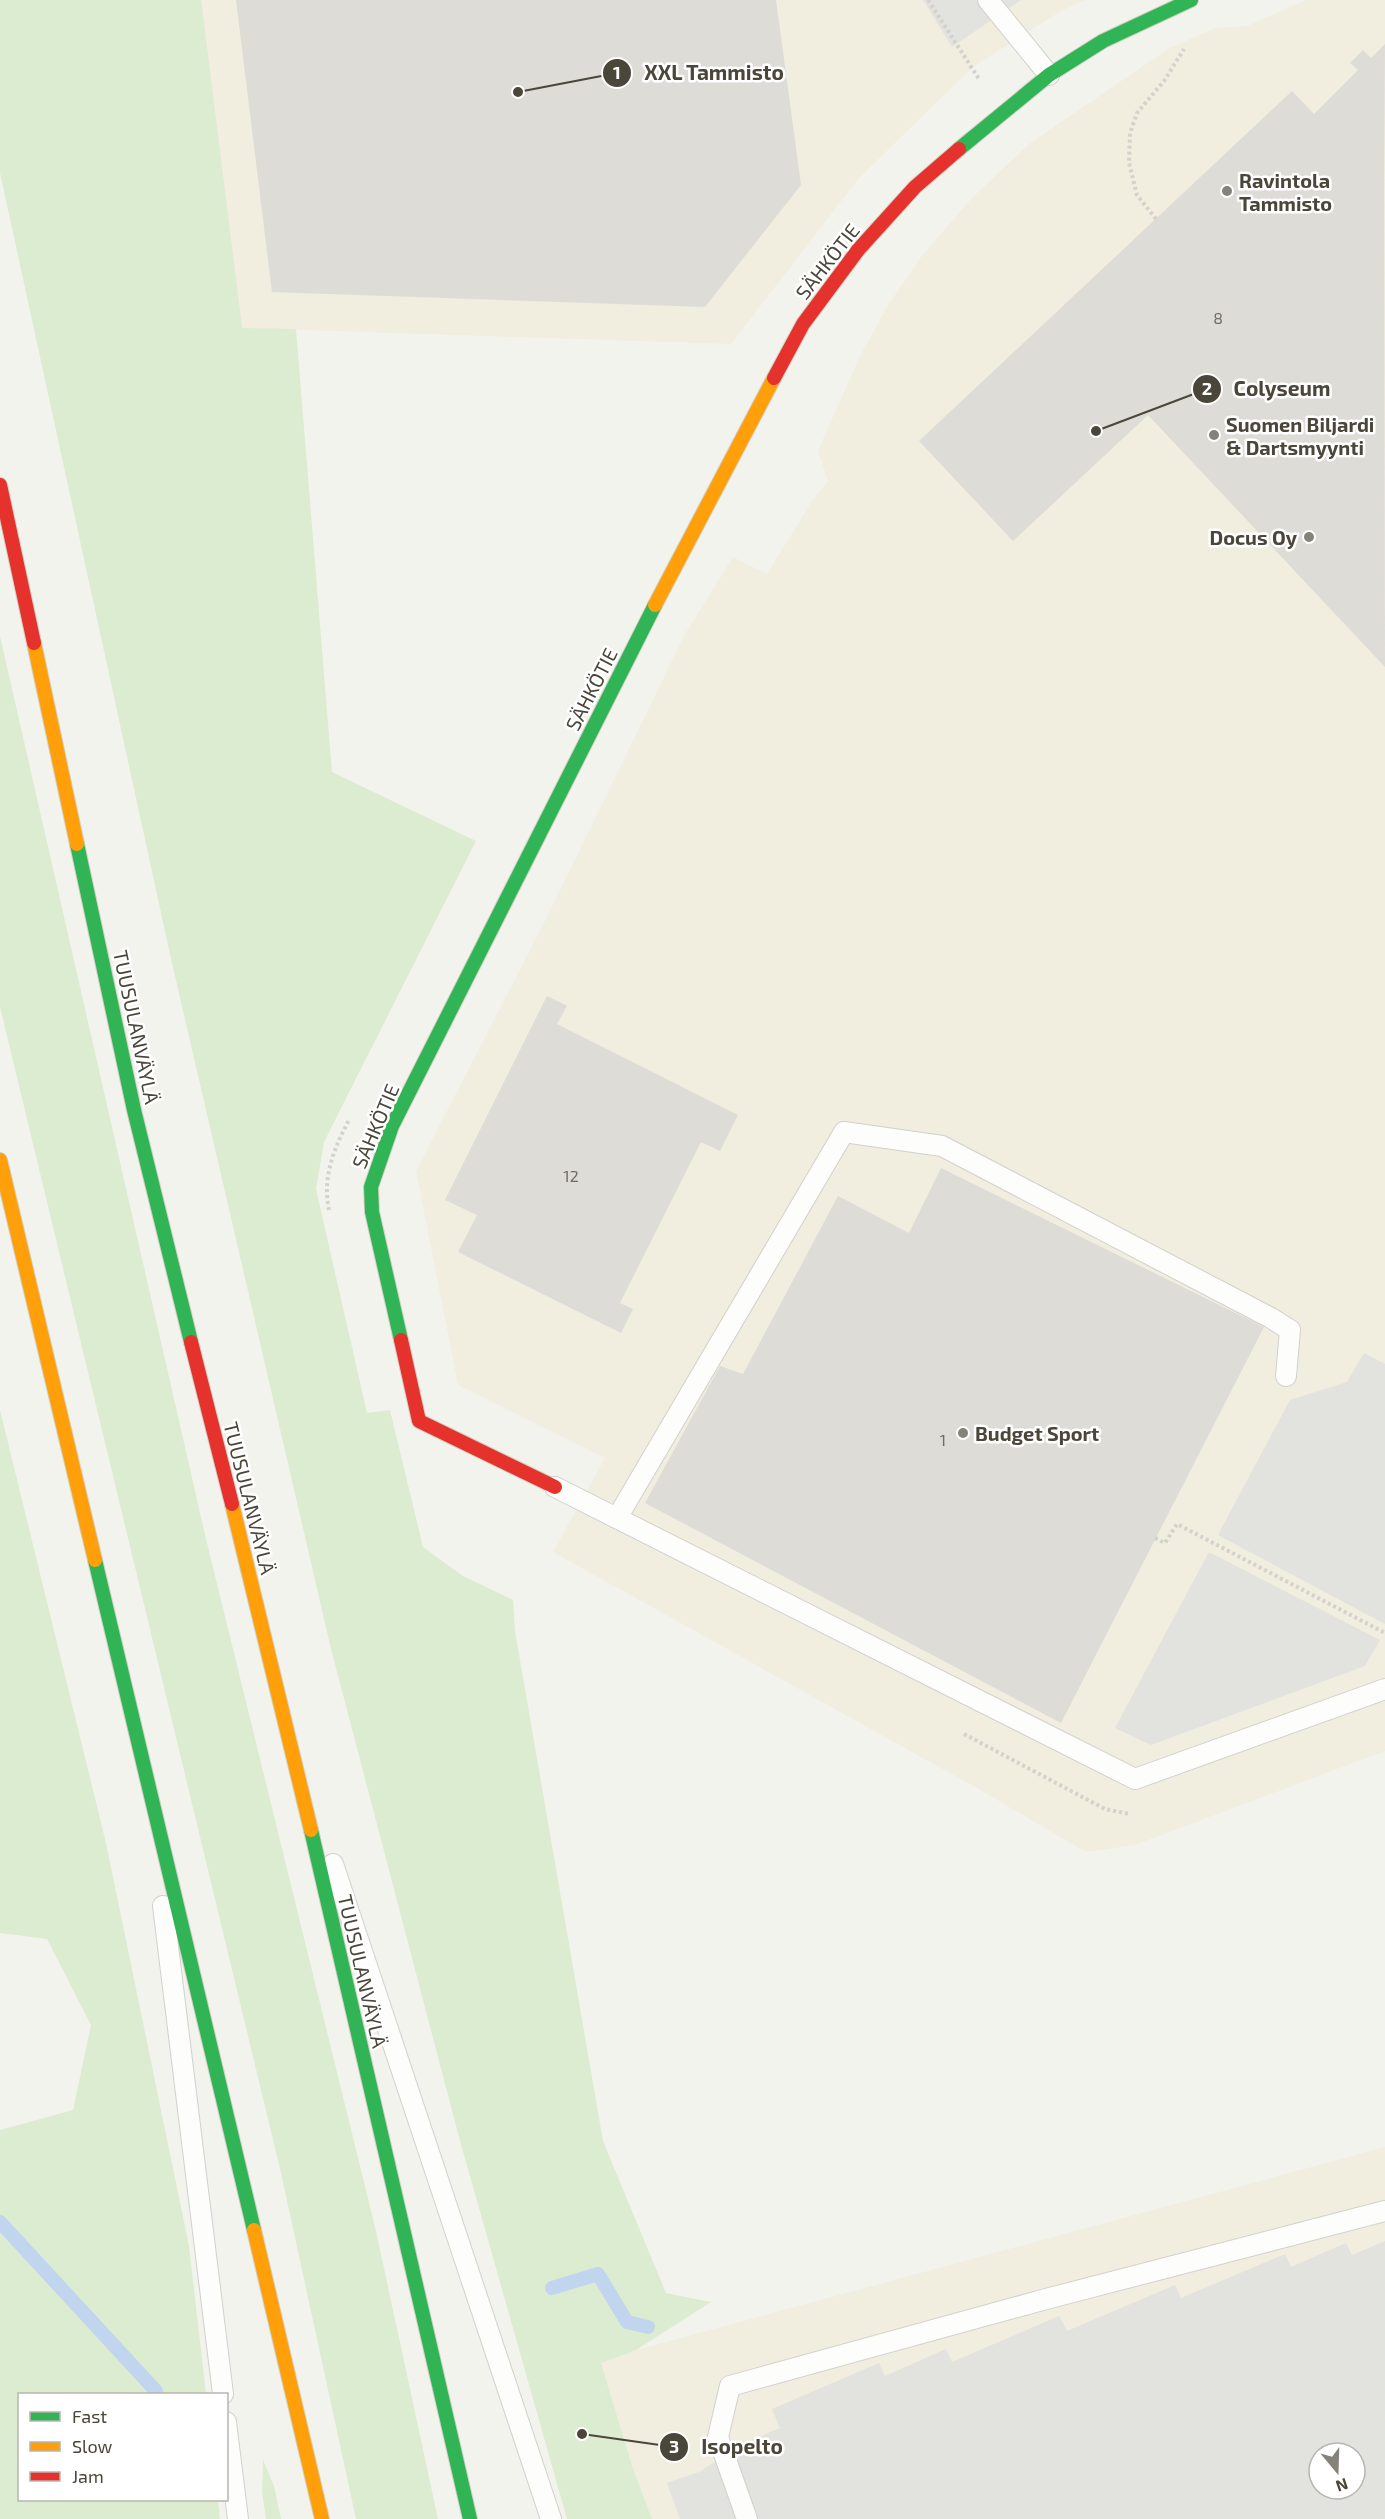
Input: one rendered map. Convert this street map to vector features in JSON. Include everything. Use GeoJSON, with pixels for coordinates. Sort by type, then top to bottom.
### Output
{"type":"FeatureCollection","features":[{"type":"Feature","properties":{"kind":"main road","name":"SÄHKÖTIE"},"geometry":{"type":"LineString","coordinates":[[555,1487],[419,1421],[372,1212],[371,1187],[378,1161],[392,1126],[531,846],[802,324],[858,250],[915,187],[1049,75],[1103,41],[1191,0]]}},
{"type":"Feature","properties":{"kind":"main road","name":"TUUSULANVÄYLÄ"},"geometry":{"type":"LineString","coordinates":[[0,486],[134,1110],[286,1724],[470,2519]]}},
{"type":"Feature","properties":{"kind":"main road"},"geometry":{"type":"LineString","coordinates":[[0,1160],[322,2519]]}},
{"type":"Feature","properties":{"kind":"lane"},"geometry":{"type":"LineString","coordinates":[[988,0],[1049,75]]}},
{"type":"Feature","properties":{"kind":"lane"},"geometry":{"type":"LineString","coordinates":[[617,1518],[843,1132],[942,1146],[1271,1318],[1290,1330],[1286,1376]]}},
{"type":"Feature","properties":{"kind":"lane"},"geometry":{"type":"LineString","coordinates":[[555,1487],[1135,1779],[1385,1689]]}},
{"type":"Feature","properties":{"kind":"lane"},"geometry":{"type":"LineString","coordinates":[[286,1724],[551,2519]]}},
{"type":"Feature","properties":{"kind":"lane"},"geometry":{"type":"LineString","coordinates":[[146,1770],[223,2393]]}},
{"type":"Feature","properties":{"kind":"lane"},"geometry":{"type":"LineString","coordinates":[[747,2519],[718,2437],[730,2386],[1036,2302],[1385,2211]]}},
{"type":"Feature","properties":{"kind":"lane"},"geometry":{"type":"LineString","coordinates":[[228,2438],[238,2519]]}},
{"type":"Feature","properties":{"kind":"path"},"geometry":{"type":"LineString","coordinates":[[928,0],[980,79]]}},
{"type":"Feature","properties":{"kind":"path"},"geometry":{"type":"LineString","coordinates":[[1155,219],[1137,195],[1129,163],[1130,133],[1137,113],[1164,81],[1185,48],[1187,33],[1177,6]]}},
{"type":"Feature","properties":{"kind":"path"},"geometry":{"type":"LineString","coordinates":[[1155,1538],[1166,1543],[1178,1524],[1385,1633]]}},
{"type":"Feature","properties":{"kind":"shaded area"},"geometry":{"type":"Polygon","coordinates":[[[95,0],[1085,0],[1061,11],[973,67],[859,178],[731,344],[242,328],[95,0]]]}},
{"type":"Feature","properties":{"kind":"shaded area"},"geometry":{"type":"Polygon","coordinates":[[[923,0],[1021,0],[952,47],[923,0]]]}},
{"type":"Feature","properties":{"kind":"shaded area"},"geometry":{"type":"Polygon","coordinates":[[[1306,0],[1385,0],[1385,1751],[1135,1845],[1086,1852],[975,1787],[553,1552],[605,1458],[458,1385],[416,1171],[546,919],[685,634],[733,557],[767,574],[812,501],[828,481],[818,451],[859,358],[888,305],[921,257],[971,199],[1029,144],[1168,49],[1215,28],[1247,26],[1306,0]]]}},
{"type":"Feature","properties":{"kind":"shaded area"},"geometry":{"type":"Polygon","coordinates":[[[1364,1353],[1385,1364],[1385,1624],[1218,1535],[1290,1400],[1347,1382],[1364,1353]]]}},
{"type":"Feature","properties":{"kind":"shaded area"},"geometry":{"type":"Polygon","coordinates":[[[1209,1552],[1380,1640],[1365,1666],[1151,1745],[1115,1728],[1209,1552]]]}},
{"type":"Feature","properties":{"kind":"shaded area"},"geometry":{"type":"Polygon","coordinates":[[[1385,2147],[1385,2519],[652,2519],[633,2469],[601,2363],[636,2350],[1385,2147]]]}},
{"type":"Feature","properties":{"kind":"shaded area"},"geometry":{"type":"Polygon","coordinates":[[[1385,2241],[1385,2519],[680,2519],[667,2483],[699,2472],[742,2444],[780,2428],[772,2409],[879,2363],[885,2376],[946,2349],[952,2362],[1059,2316],[1067,2331],[1175,2285],[1181,2298],[1285,2254],[1291,2267],[1346,2243],[1352,2255],[1385,2241]]]}},
{"type":"Feature","properties":{"kind":"green space"},"geometry":{"type":"Polygon","coordinates":[[[0,0],[201,0],[242,328],[296,329],[332,772],[476,841],[324,1142],[316,1189],[367,1413],[390,1410],[423,1547],[463,1576],[513,1600],[515,1631],[603,2141],[666,2293],[711,2302],[636,2350],[601,2363],[633,2469],[652,2519],[567,2519],[460,2141],[331,1649],[171,959],[0,173],[0,0]]]}},
{"type":"Feature","properties":{"kind":"green space"},"geometry":{"type":"Polygon","coordinates":[[[0,636],[206,1539],[376,2231],[438,2519],[356,2519],[281,2173],[0,1007],[0,636]]]}},
{"type":"Feature","properties":{"kind":"green space"},"geometry":{"type":"Polygon","coordinates":[[[0,1410],[106,1843],[189,2246],[206,2393],[18,2393],[18,2501],[218,2501],[220,2519],[0,2519],[0,2130],[73,2110],[91,2025],[47,1939],[0,1933],[0,1410]]]}},
{"type":"Feature","properties":{"kind":"green space"},"geometry":{"type":"Polygon","coordinates":[[[263,2460],[274,2486],[281,2519],[266,2519],[262,2492],[263,2460]]]}},
{"type":"Feature","properties":{"kind":"building"},"geometry":{"type":"Polygon","coordinates":[[[236,0],[776,0],[801,185],[705,307],[272,292],[236,0]]]}},
{"type":"Feature","properties":{"kind":"building"},"geometry":{"type":"Polygon","coordinates":[[[1385,44],[1385,667],[1148,415],[1013,541],[919,441],[1292,91],[1314,114],[1358,70],[1350,63],[1363,50],[1371,58],[1385,44]]]}},
{"type":"Feature","properties":{"kind":"building"},"geometry":{"type":"Polygon","coordinates":[[[547,996],[567,1006],[557,1024],[738,1115],[720,1151],[701,1142],[620,1303],[633,1309],[621,1333],[458,1252],[477,1215],[445,1200],[547,996]]]}},
{"type":"Feature","properties":{"kind":"building"},"geometry":{"type":"Polygon","coordinates":[[[941,1168],[1264,1327],[1061,1723],[645,1503],[720,1366],[743,1374],[838,1196],[909,1233],[941,1168]]]}},
{"type":"Feature","properties":{"kind":"waterway"},"geometry":{"type":"LineString","coordinates":[[0,2222],[156,2391]]}},
{"type":"Feature","properties":{"kind":"waterway"},"geometry":{"type":"LineString","coordinates":[[552,2288],[598,2274],[627,2322],[648,2327]]}},
{"type":"Feature","properties":{"kind":"traffic: fast"},"geometry":{"type":"LineString","coordinates":[[959,149],[1049,75],[1103,41],[1191,0]]}},
{"type":"Feature","properties":{"kind":"traffic: fast"},"geometry":{"type":"LineString","coordinates":[[401,1340],[372,1212],[371,1187],[392,1126],[655,605]]}},
{"type":"Feature","properties":{"kind":"traffic: fast"},"geometry":{"type":"LineString","coordinates":[[77,844],[134,1110],[191,1342]]}},
{"type":"Feature","properties":{"kind":"traffic: fast"},"geometry":{"type":"LineString","coordinates":[[95,1560],[254,2230]]}},
{"type":"Feature","properties":{"kind":"traffic: fast"},"geometry":{"type":"LineString","coordinates":[[311,1830],[470,2519]]}},
{"type":"Feature","properties":{"kind":"traffic: slow"},"geometry":{"type":"LineString","coordinates":[[655,605],[774,378]]}},
{"type":"Feature","properties":{"kind":"traffic: slow"},"geometry":{"type":"LineString","coordinates":[[34,643],[77,844]]}},
{"type":"Feature","properties":{"kind":"traffic: slow"},"geometry":{"type":"LineString","coordinates":[[0,1160],[95,1560]]}},
{"type":"Feature","properties":{"kind":"traffic: slow"},"geometry":{"type":"LineString","coordinates":[[232,1504],[311,1830]]}},
{"type":"Feature","properties":{"kind":"traffic: slow"},"geometry":{"type":"LineString","coordinates":[[254,2230],[322,2519]]}},
{"type":"Feature","properties":{"kind":"traffic: jam"},"geometry":{"type":"LineString","coordinates":[[774,378],[803,324],[858,250],[915,187],[959,149]]}},
{"type":"Feature","properties":{"kind":"traffic: jam"},"geometry":{"type":"LineString","coordinates":[[0,485],[34,643]]}},
{"type":"Feature","properties":{"kind":"traffic: jam"},"geometry":{"type":"LineString","coordinates":[[401,1340],[419,1421],[555,1487]]}},
{"type":"Feature","properties":{"kind":"traffic: jam"},"geometry":{"type":"LineString","coordinates":[[191,1342],[232,1504]]}},
{"type":"Feature","properties":{"kind":"place","name":"XXL Tammisto"},"geometry":{"type":"Point","coordinates":[518,92]}},
{"type":"Feature","properties":{"kind":"place","name":"Ravintola Tammisto"},"geometry":{"type":"Point","coordinates":[1227,191]}},
{"type":"Feature","properties":{"kind":"place","name":"Colyseum"},"geometry":{"type":"Point","coordinates":[1096,431]}},
{"type":"Feature","properties":{"kind":"place","name":"Suomen Biljardi & Dartsmyynti"},"geometry":{"type":"Point","coordinates":[1214,435]}},
{"type":"Feature","properties":{"kind":"place","name":"Docus Oy"},"geometry":{"type":"Point","coordinates":[1309,537]}},
{"type":"Feature","properties":{"kind":"place","name":"Budget Sport"},"geometry":{"type":"Point","coordinates":[963,1433]}},
{"type":"Feature","properties":{"kind":"place","name":"Isopelto"},"geometry":{"type":"Point","coordinates":[582,2434]}}]}
